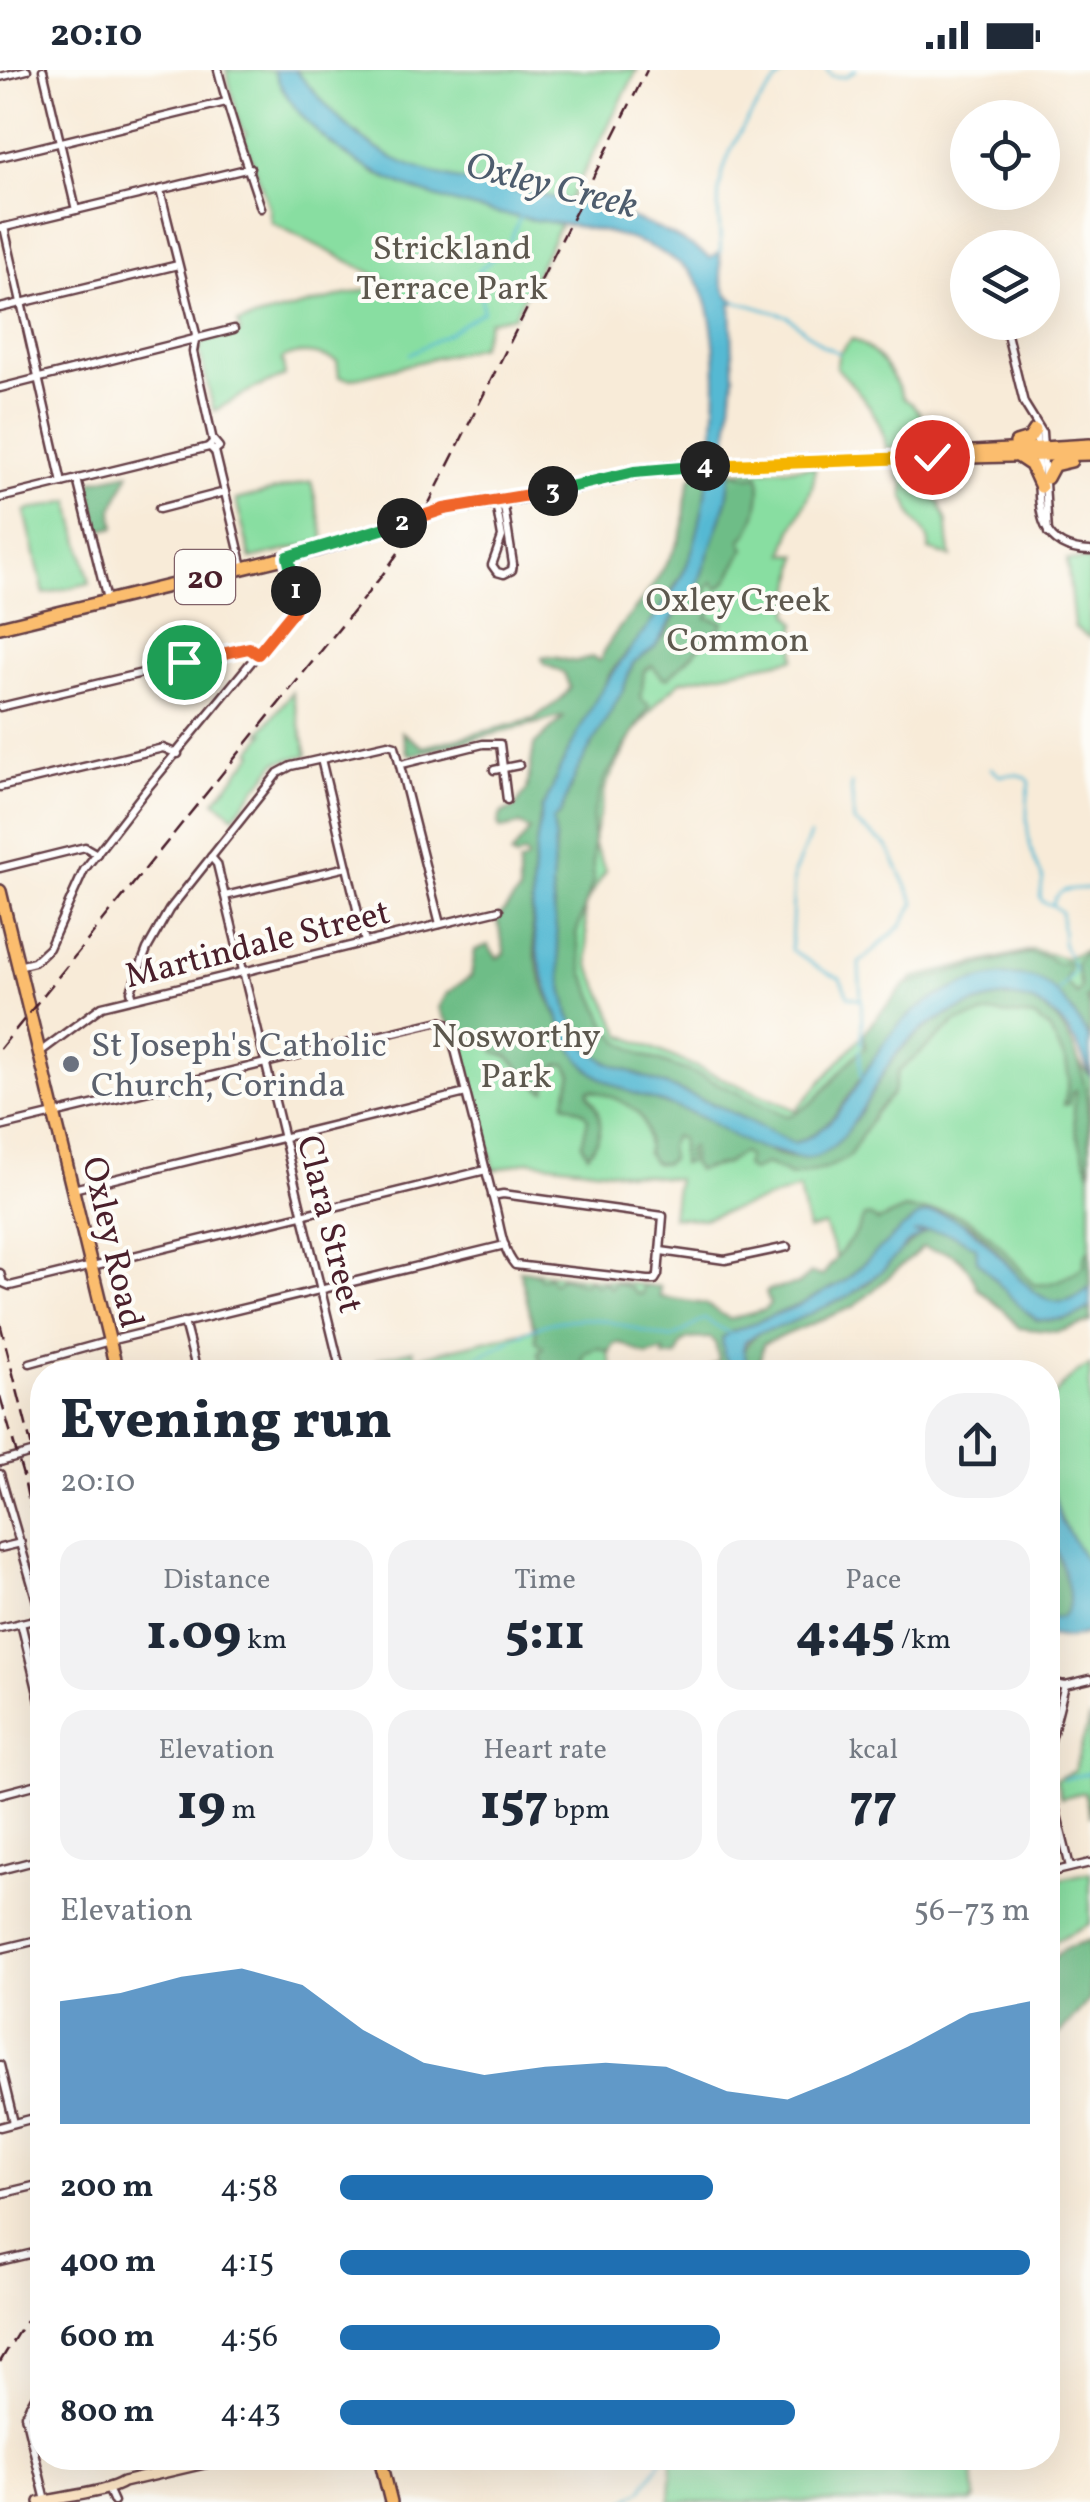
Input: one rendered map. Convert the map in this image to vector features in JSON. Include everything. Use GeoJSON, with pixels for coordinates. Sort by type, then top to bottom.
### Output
{"type":"FeatureCollection","features":[{"type":"Feature","properties":{"kind":"main road"},"geometry":{"type":"LineString","coordinates":[[1003,449],[1025,442],[1036,424]]}},
{"type":"Feature","properties":{"kind":"main road"},"geometry":{"type":"LineString","coordinates":[[1036,424],[1045,451]]}},
{"type":"Feature","properties":{"kind":"main road","name":"20"},"geometry":{"type":"LineString","coordinates":[[0,627],[288,557],[431,514],[500,504],[634,472],[741,464],[1020,458],[1090,446]]}},
{"type":"Feature","properties":{"kind":"main road","name":"20"},"geometry":{"type":"LineString","coordinates":[[938,457],[1003,449],[1090,457]]}},
{"type":"Feature","properties":{"kind":"main road"},"geometry":{"type":"LineString","coordinates":[[1044,483],[1051,468],[1060,462],[1090,457]]}},
{"type":"Feature","properties":{"kind":"main road"},"geometry":{"type":"LineString","coordinates":[[1020,458],[1032,465],[1044,483]]}},
{"type":"Feature","properties":{"kind":"main road","name":"Oxley Road"},"geometry":{"type":"LineString","coordinates":[[0,891],[9,947],[18,966],[40,1052],[114,1360]]}},
{"type":"Feature","properties":{"kind":"main road"},"geometry":{"type":"LineString","coordinates":[[383,2470],[392,2502]]}},
{"type":"Feature","properties":{"kind":"street"},"geometry":{"type":"LineString","coordinates":[[0,77],[27,70]]}},
{"type":"Feature","properties":{"kind":"street"},"geometry":{"type":"LineString","coordinates":[[43,70],[76,210]]}},
{"type":"Feature","properties":{"kind":"street"},"geometry":{"type":"LineString","coordinates":[[218,70],[233,130],[250,168],[261,208]]}},
{"type":"Feature","properties":{"kind":"street"},"geometry":{"type":"LineString","coordinates":[[0,157],[226,102]]}},
{"type":"Feature","properties":{"kind":"street"},"geometry":{"type":"LineString","coordinates":[[62,483],[2,228],[250,168]]}},
{"type":"Feature","properties":{"kind":"street"},"geometry":{"type":"LineString","coordinates":[[160,190],[196,334],[193,352],[243,568]]}},
{"type":"Feature","properties":{"kind":"street"},"geometry":{"type":"LineString","coordinates":[[0,308],[178,265]]}},
{"type":"Feature","properties":{"kind":"street"},"geometry":{"type":"LineString","coordinates":[[0,388],[234,329]]}},
{"type":"Feature","properties":{"kind":"street"},"geometry":{"type":"LineString","coordinates":[[1008,340],[1024,403],[1036,424]]}},
{"type":"Feature","properties":{"kind":"street"},"geometry":{"type":"LineString","coordinates":[[0,498],[212,446]]}},
{"type":"Feature","properties":{"kind":"street"},"geometry":{"type":"LineString","coordinates":[[1045,451],[1048,533],[1068,550],[1090,551]]}},
{"type":"Feature","properties":{"kind":"street"},"geometry":{"type":"LineString","coordinates":[[78,479],[107,601]]}},
{"type":"Feature","properties":{"kind":"street"},"geometry":{"type":"LineString","coordinates":[[160,509],[225,492]]}},
{"type":"Feature","properties":{"kind":"street"},"geometry":{"type":"LineString","coordinates":[[500,504],[513,564],[512,570],[504,574],[492,565],[502,537],[500,504]]}},
{"type":"Feature","properties":{"kind":"street"},"geometry":{"type":"LineString","coordinates":[[18,966],[37,960],[50,948],[81,876],[297,606],[288,557]]}},
{"type":"Feature","properties":{"kind":"street"},"geometry":{"type":"LineString","coordinates":[[0,707],[247,648],[258,654]]}},
{"type":"Feature","properties":{"kind":"street"},"geometry":{"type":"LineString","coordinates":[[402,764],[483,744],[500,744],[507,800]]}},
{"type":"Feature","properties":{"kind":"street"},"geometry":{"type":"LineString","coordinates":[[132,998],[149,944],[168,910],[281,771],[320,759],[394,745],[402,764],[440,924]]}},
{"type":"Feature","properties":{"kind":"street"},"geometry":{"type":"LineString","coordinates":[[0,787],[163,748],[178,754]]}},
{"type":"Feature","properties":{"kind":"street"},"geometry":{"type":"LineString","coordinates":[[320,759],[365,942]]}},
{"type":"Feature","properties":{"kind":"street"},"geometry":{"type":"LineString","coordinates":[[494,770],[518,765]]}},
{"type":"Feature","properties":{"kind":"street"},"geometry":{"type":"LineString","coordinates":[[0,868],[85,847],[97,854]]}},
{"type":"Feature","properties":{"kind":"street","name":"Clara Street"},"geometry":{"type":"LineString","coordinates":[[211,857],[218,864],[337,1360]]}},
{"type":"Feature","properties":{"kind":"street"},"geometry":{"type":"LineString","coordinates":[[225,896],[347,867]]}},
{"type":"Feature","properties":{"kind":"street","name":"Martindale Street"},"geometry":{"type":"LineString","coordinates":[[40,1052],[95,1008],[499,910]]}},
{"type":"Feature","properties":{"kind":"street"},"geometry":{"type":"LineString","coordinates":[[0,1127],[440,1021],[446,1023],[505,1245],[514,1265],[655,1280],[663,1216],[503,1194],[492,1196]]}},
{"type":"Feature","properties":{"kind":"street"},"geometry":{"type":"LineString","coordinates":[[72,1189],[466,1094]]}},
{"type":"Feature","properties":{"kind":"street"},"geometry":{"type":"LineString","coordinates":[[0,1273],[6,1285],[486,1170]]}},
{"type":"Feature","properties":{"kind":"street"},"geometry":{"type":"LineString","coordinates":[[41,1360],[505,1245]]}},
{"type":"Feature","properties":{"kind":"street"},"geometry":{"type":"LineString","coordinates":[[660,1251],[726,1260],[786,1247]]}},
{"type":"Feature","properties":{"kind":"street"},"geometry":{"type":"LineString","coordinates":[[184,1322],[194,1360]]}},
{"type":"Feature","properties":{"kind":"street"},"geometry":{"type":"LineString","coordinates":[[0,1462],[30,1453]]}},
{"type":"Feature","properties":{"kind":"street"},"geometry":{"type":"LineString","coordinates":[[0,1474],[30,1575]]}},
{"type":"Feature","properties":{"kind":"street"},"geometry":{"type":"LineString","coordinates":[[0,1548],[21,1543]]}},
{"type":"Feature","properties":{"kind":"street"},"geometry":{"type":"LineString","coordinates":[[0,1628],[30,1620]]}},
{"type":"Feature","properties":{"kind":"street"},"geometry":{"type":"LineString","coordinates":[[21,1623],[30,1660]]}},
{"type":"Feature","properties":{"kind":"street"},"geometry":{"type":"LineString","coordinates":[[1060,1684],[1090,1679]]}},
{"type":"Feature","properties":{"kind":"street"},"geometry":{"type":"LineString","coordinates":[[1060,1705],[1065,1685]]}},
{"type":"Feature","properties":{"kind":"street"},"geometry":{"type":"LineString","coordinates":[[0,1794],[30,1786]]}},
{"type":"Feature","properties":{"kind":"street"},"geometry":{"type":"LineString","coordinates":[[1060,1827],[1070,1867]]}},
{"type":"Feature","properties":{"kind":"street"},"geometry":{"type":"LineString","coordinates":[[0,1870],[30,1862]]}},
{"type":"Feature","properties":{"kind":"street"},"geometry":{"type":"LineString","coordinates":[[1060,1870],[1090,1862]]}},
{"type":"Feature","properties":{"kind":"street"},"geometry":{"type":"LineString","coordinates":[[0,1949],[30,1941]]}},
{"type":"Feature","properties":{"kind":"street"},"geometry":{"type":"LineString","coordinates":[[0,2064],[14,2123]]}},
{"type":"Feature","properties":{"kind":"street"},"geometry":{"type":"LineString","coordinates":[[0,2127],[30,2119]]}},
{"type":"Feature","properties":{"kind":"street"},"geometry":{"type":"LineString","coordinates":[[0,2194],[30,2187]]}},
{"type":"Feature","properties":{"kind":"street"},"geometry":{"type":"LineString","coordinates":[[0,2261],[30,2254]]}},
{"type":"Feature","properties":{"kind":"street"},"geometry":{"type":"LineString","coordinates":[[30,2405],[26,2419],[30,2437]]}},
{"type":"Feature","properties":{"kind":"street"},"geometry":{"type":"LineString","coordinates":[[37,2470],[44,2501],[97,2489],[110,2491],[123,2482],[174,2470]]}},
{"type":"Feature","properties":{"kind":"street"},"geometry":{"type":"LineString","coordinates":[[110,2491],[114,2502]]}},
{"type":"Feature","properties":{"kind":"green space","name":"Strickland Terrace Park"},"geometry":{"type":"Polygon","coordinates":[[[226,70],[273,70],[342,150],[376,174],[424,193],[561,223],[514,316],[489,321],[480,347],[351,379],[339,377],[337,361],[330,358],[310,353],[289,356],[282,359],[285,376],[214,411],[199,351],[203,341],[240,333],[238,323],[388,284],[271,222],[226,70]]]}},
{"type":"Feature","properties":{"kind":"green space"},"geometry":{"type":"Polygon","coordinates":[[[295,70],[637,70],[569,201],[452,180],[387,155],[349,127],[295,70]]]}},
{"type":"Feature","properties":{"kind":"green space"},"geometry":{"type":"Polygon","coordinates":[[[852,339],[882,361],[903,398],[920,414],[929,449],[886,448],[874,415],[836,367],[839,353],[852,339]]]}},
{"type":"Feature","properties":{"kind":"green space"},"geometry":{"type":"Polygon","coordinates":[[[929,464],[934,471],[929,494],[940,503],[946,519],[951,557],[929,550],[928,539],[911,513],[899,477],[898,465],[929,464]]]}},
{"type":"Feature","properties":{"kind":"green space","name":"Oxley Creek Common"},"geometry":{"type":"Polygon","coordinates":[[[815,467],[811,490],[791,531],[785,554],[798,555],[789,614],[796,623],[794,659],[681,681],[635,731],[606,785],[593,843],[606,871],[584,906],[589,965],[622,1035],[796,1110],[913,978],[1032,950],[1065,958],[1089,949],[1090,1040],[1072,1010],[1008,976],[808,1139],[581,1037],[560,814],[731,471],[815,467]]]}},
{"type":"Feature","properties":{"kind":"green space","name":"Nosworthy Park"},"geometry":{"type":"Polygon","coordinates":[[[711,471],[698,536],[686,568],[649,627],[611,672],[559,771],[550,798],[542,807],[533,875],[534,943],[544,987],[569,1043],[587,1067],[619,1087],[691,1113],[759,1147],[805,1158],[817,1156],[840,1139],[891,1062],[926,1028],[986,1000],[1027,1000],[1054,1017],[1077,1056],[1087,1102],[1090,1173],[1074,1122],[1076,1090],[1069,1104],[1064,1105],[1069,1079],[1066,1062],[1049,1029],[1034,1017],[990,1013],[956,1022],[898,1072],[893,1093],[875,1113],[849,1157],[825,1169],[791,1176],[766,1164],[752,1171],[745,1165],[748,1157],[742,1153],[725,1164],[697,1170],[692,1164],[692,1147],[688,1149],[688,1162],[681,1164],[681,1139],[674,1136],[669,1147],[671,1159],[664,1164],[655,1163],[647,1154],[645,1127],[635,1110],[593,1090],[588,1094],[597,1110],[600,1132],[588,1155],[582,1144],[588,1119],[584,1112],[564,1103],[572,1074],[566,1064],[558,1065],[549,1074],[546,1091],[541,1089],[508,1056],[495,1053],[493,1045],[455,1029],[439,1008],[447,993],[471,976],[475,950],[488,945],[497,958],[505,954],[497,919],[519,893],[519,864],[527,856],[511,855],[530,830],[520,825],[501,829],[498,824],[501,814],[514,808],[527,790],[534,745],[565,716],[411,755],[402,732],[423,747],[534,719],[558,701],[570,688],[564,673],[544,664],[542,658],[576,661],[591,657],[600,661],[677,544],[683,530],[691,477],[711,471]]]}},
{"type":"Feature","properties":{"kind":"green space","name":"Oxley Creek Common"},"geometry":{"type":"Polygon","coordinates":[[[731,471],[750,477],[759,475],[760,492],[755,519],[741,541],[745,549],[731,576],[717,589],[713,582],[708,588],[714,607],[707,618],[723,622],[722,626],[668,678],[652,666],[644,671],[641,699],[650,706],[604,780],[593,815],[593,882],[576,934],[584,974],[608,1028],[643,1055],[702,1076],[787,1116],[820,1096],[865,1048],[868,1027],[906,984],[1029,953],[1058,964],[1071,962],[1065,982],[1077,994],[1081,988],[1076,963],[1084,953],[1090,958],[1090,995],[1086,999],[1090,1009],[1090,1040],[1063,1000],[1042,984],[1014,977],[958,987],[909,1020],[882,1048],[829,1121],[807,1138],[793,1143],[718,1106],[608,1063],[590,1050],[569,1015],[552,889],[553,820],[560,814],[578,769],[623,690],[633,663],[664,636],[683,601],[695,593],[727,500],[731,471]]]}},
{"type":"Feature","properties":{"kind":"green space"},"geometry":{"type":"Polygon","coordinates":[[[129,473],[112,511],[115,527],[100,531],[90,488],[92,481],[129,473]]]}},
{"type":"Feature","properties":{"kind":"green space"},"geometry":{"type":"Polygon","coordinates":[[[311,481],[325,541],[251,559],[236,500],[311,481]]]}},
{"type":"Feature","properties":{"kind":"green space"},"geometry":{"type":"Polygon","coordinates":[[[70,501],[90,583],[44,594],[25,511],[70,501]]]}},
{"type":"Feature","properties":{"kind":"green space"},"geometry":{"type":"Polygon","coordinates":[[[1067,560],[1090,560],[1090,638],[1074,627],[1067,560]]]}},
{"type":"Feature","properties":{"kind":"green space"},"geometry":{"type":"Polygon","coordinates":[[[292,692],[307,755],[277,762],[234,816],[215,801],[254,753],[251,751],[265,733],[260,733],[292,692]]]}},
{"type":"Feature","properties":{"kind":"green space","name":"Nosworthy Park"},"geometry":{"type":"Polygon","coordinates":[[[545,991],[757,1148],[933,1022],[1037,1004],[1090,1077],[1090,1287],[1040,1297],[967,1224],[845,1281],[824,1225],[808,1230],[799,1189],[703,1219],[672,1217],[677,1179],[529,1161],[494,1170],[477,1098],[471,1098],[450,1013],[545,991]]]}},
{"type":"Feature","properties":{"kind":"green space"},"geometry":{"type":"Polygon","coordinates":[[[905,1209],[964,1217],[997,1242],[1033,1284],[1053,1282],[1079,1270],[1090,1247],[1090,1287],[1071,1300],[1054,1302],[1038,1295],[982,1234],[967,1224],[920,1216],[845,1281],[722,1338],[727,1360],[719,1360],[711,1338],[687,1339],[677,1356],[663,1357],[664,1351],[647,1356],[621,1343],[614,1344],[610,1352],[598,1348],[585,1353],[583,1360],[540,1360],[538,1352],[543,1347],[536,1341],[536,1325],[520,1270],[537,1274],[541,1279],[548,1276],[553,1283],[561,1277],[585,1284],[588,1279],[596,1285],[604,1282],[611,1288],[616,1283],[636,1294],[642,1294],[643,1285],[660,1287],[660,1297],[705,1304],[730,1319],[764,1310],[770,1304],[766,1293],[769,1290],[799,1284],[811,1273],[822,1276],[864,1217],[878,1221],[905,1209]]]}},
{"type":"Feature","properties":{"kind":"green space"},"geometry":{"type":"Polygon","coordinates":[[[929,1229],[951,1232],[977,1247],[979,1255],[1037,1320],[1072,1317],[1090,1307],[1090,1322],[1058,1332],[1019,1328],[977,1288],[958,1258],[923,1247],[855,1306],[763,1344],[760,1360],[747,1360],[745,1350],[758,1333],[849,1296],[922,1234],[912,1233],[929,1229]]]}},
{"type":"Feature","properties":{"kind":"green space"},"geometry":{"type":"Polygon","coordinates":[[[520,1270],[660,1287],[660,1297],[705,1304],[705,1319],[600,1320],[610,1360],[377,1359],[413,1350],[415,1358],[534,1329],[520,1270]]]}},
{"type":"Feature","properties":{"kind":"green space"},"geometry":{"type":"Polygon","coordinates":[[[1090,1365],[1090,1567],[1060,1515],[1060,1389],[1090,1365]]]}},
{"type":"Feature","properties":{"kind":"green space"},"geometry":{"type":"Polygon","coordinates":[[[1060,1550],[1079,1587],[1079,1606],[1062,1618],[1060,1550]]]}},
{"type":"Feature","properties":{"kind":"green space"},"geometry":{"type":"Polygon","coordinates":[[[1090,1717],[1090,1817],[1084,1792],[1061,1798],[1060,1777],[1074,1771],[1090,1717]]]}},
{"type":"Feature","properties":{"kind":"green space"},"geometry":{"type":"Polygon","coordinates":[[[1090,1872],[1090,1924],[1060,1938],[1060,1879],[1090,1872]]]}},
{"type":"Feature","properties":{"kind":"green space"},"geometry":{"type":"Polygon","coordinates":[[[1090,1940],[1090,1999],[1060,2033],[1060,1952],[1090,1940]]]}},
{"type":"Feature","properties":{"kind":"green space"},"geometry":{"type":"Polygon","coordinates":[[[671,2470],[973,2470],[975,2498],[971,2502],[670,2502],[671,2470]]]}},
{"type":"Feature","properties":{"kind":"water"},"geometry":{"type":"Polygon","coordinates":[[[273,70],[295,70],[351,129],[377,149],[407,164],[456,179],[597,208],[667,233],[710,258],[720,253],[724,287],[736,302],[731,304],[734,377],[727,442],[731,471],[727,500],[695,593],[683,601],[655,647],[633,663],[623,690],[578,769],[560,814],[553,820],[552,889],[561,977],[569,1015],[590,1050],[608,1063],[718,1106],[793,1143],[828,1123],[890,1035],[917,1010],[964,984],[1017,975],[1046,984],[1069,1007],[1089,1039],[1090,1077],[1069,1033],[1052,1014],[1032,1002],[1015,998],[983,1002],[945,1016],[908,1041],[839,1141],[827,1151],[804,1158],[749,1144],[703,1118],[617,1086],[581,1061],[549,993],[535,940],[532,890],[542,807],[596,699],[676,586],[695,542],[711,461],[715,414],[712,326],[703,292],[687,269],[630,239],[487,211],[378,174],[316,131],[292,103],[273,70]]]}},
{"type":"Feature","properties":{"kind":"water"},"geometry":{"type":"Polygon","coordinates":[[[929,1213],[954,1219],[976,1233],[1032,1290],[1050,1300],[1069,1301],[1090,1287],[1090,1307],[1072,1317],[1037,1320],[977,1260],[976,1247],[946,1233],[931,1231],[913,1233],[924,1233],[849,1296],[758,1333],[745,1342],[746,1360],[727,1360],[722,1338],[845,1281],[919,1216],[929,1213]]]}},
{"type":"Feature","properties":{"kind":"water"},"geometry":{"type":"Polygon","coordinates":[[[1060,1517],[1090,1567],[1090,1633],[1068,1639],[1060,1638],[1060,1617],[1067,1610],[1069,1599],[1060,1517]]]}},
{"type":"Feature","properties":{"kind":"waterway"},"geometry":{"type":"LineString","coordinates":[[720,253],[718,199],[728,157],[754,111],[787,70]]}},
{"type":"Feature","properties":{"kind":"waterway"},"geometry":{"type":"LineString","coordinates":[[827,70],[832,76],[845,77],[856,70]]}},
{"type":"Feature","properties":{"kind":"waterway","name":"Oxley Creek"},"geometry":{"type":"LineString","coordinates":[[409,354],[483,311],[478,271],[508,246],[520,217]]}},
{"type":"Feature","properties":{"kind":"waterway"},"geometry":{"type":"LineString","coordinates":[[735,301],[787,316],[823,346],[839,353]]}},
{"type":"Feature","properties":{"kind":"waterway"},"geometry":{"type":"LineString","coordinates":[[991,768],[1000,776],[1016,774],[1030,782],[1030,844],[1043,878],[1040,897],[1052,905]]}},
{"type":"Feature","properties":{"kind":"waterway"},"geometry":{"type":"LineString","coordinates":[[851,784],[854,822],[887,846],[915,903],[901,926],[859,963],[861,1045]]}},
{"type":"Feature","properties":{"kind":"waterway"},"geometry":{"type":"LineString","coordinates":[[810,836],[794,873],[791,950],[840,978],[848,996],[860,999]]}},
{"type":"Feature","properties":{"kind":"waterway"},"geometry":{"type":"LineString","coordinates":[[1069,956],[1063,944],[1061,912],[1052,905],[1062,891],[1090,888]]}},
{"type":"Feature","properties":{"kind":"waterway"},"geometry":{"type":"LineString","coordinates":[[1058,992],[1075,970],[1071,961]]}},
{"type":"Feature","properties":{"kind":"waterway"},"geometry":{"type":"LineString","coordinates":[[860,1050],[861,1078]]}},
{"type":"Feature","properties":{"kind":"waterway"},"geometry":{"type":"LineString","coordinates":[[470,1360],[523,1333],[564,1320],[604,1321],[672,1338],[705,1319],[729,1333]]}},
{"type":"Feature","properties":{"kind":"waterway"},"geometry":{"type":"LineString","coordinates":[[1063,1779],[1090,1773]]}},
{"type":"Feature","properties":{"kind":"waterway"},"geometry":{"type":"LineString","coordinates":[[624,2502],[642,2490],[655,2470]]}},
{"type":"Feature","properties":{"kind":"railway"},"geometry":{"type":"LineString","coordinates":[[0,1049],[417,527],[647,70]]}},
{"type":"Feature","properties":{"kind":"railway"},"geometry":{"type":"LineString","coordinates":[[0,1323],[30,1440]]}},
{"type":"Feature","properties":{"kind":"railway"},"geometry":{"type":"LineString","coordinates":[[0,1396],[30,1508]]}},
{"type":"Feature","properties":{"kind":"railway"},"geometry":{"type":"LineString","coordinates":[[0,2362],[30,2316]]}},
{"type":"Feature","properties":{"kind":"place","name":"St Joseph's Catholic Church, Corinda"},"geometry":{"type":"Point","coordinates":[71,1064]}},
{"type":"Feature","properties":{"kind":"route"},"geometry":{"type":"LineString","coordinates":[[184,662],[249,648],[258,654],[297,606],[288,557],[440,510],[546,493],[646,470],[932,457]]}}]}
